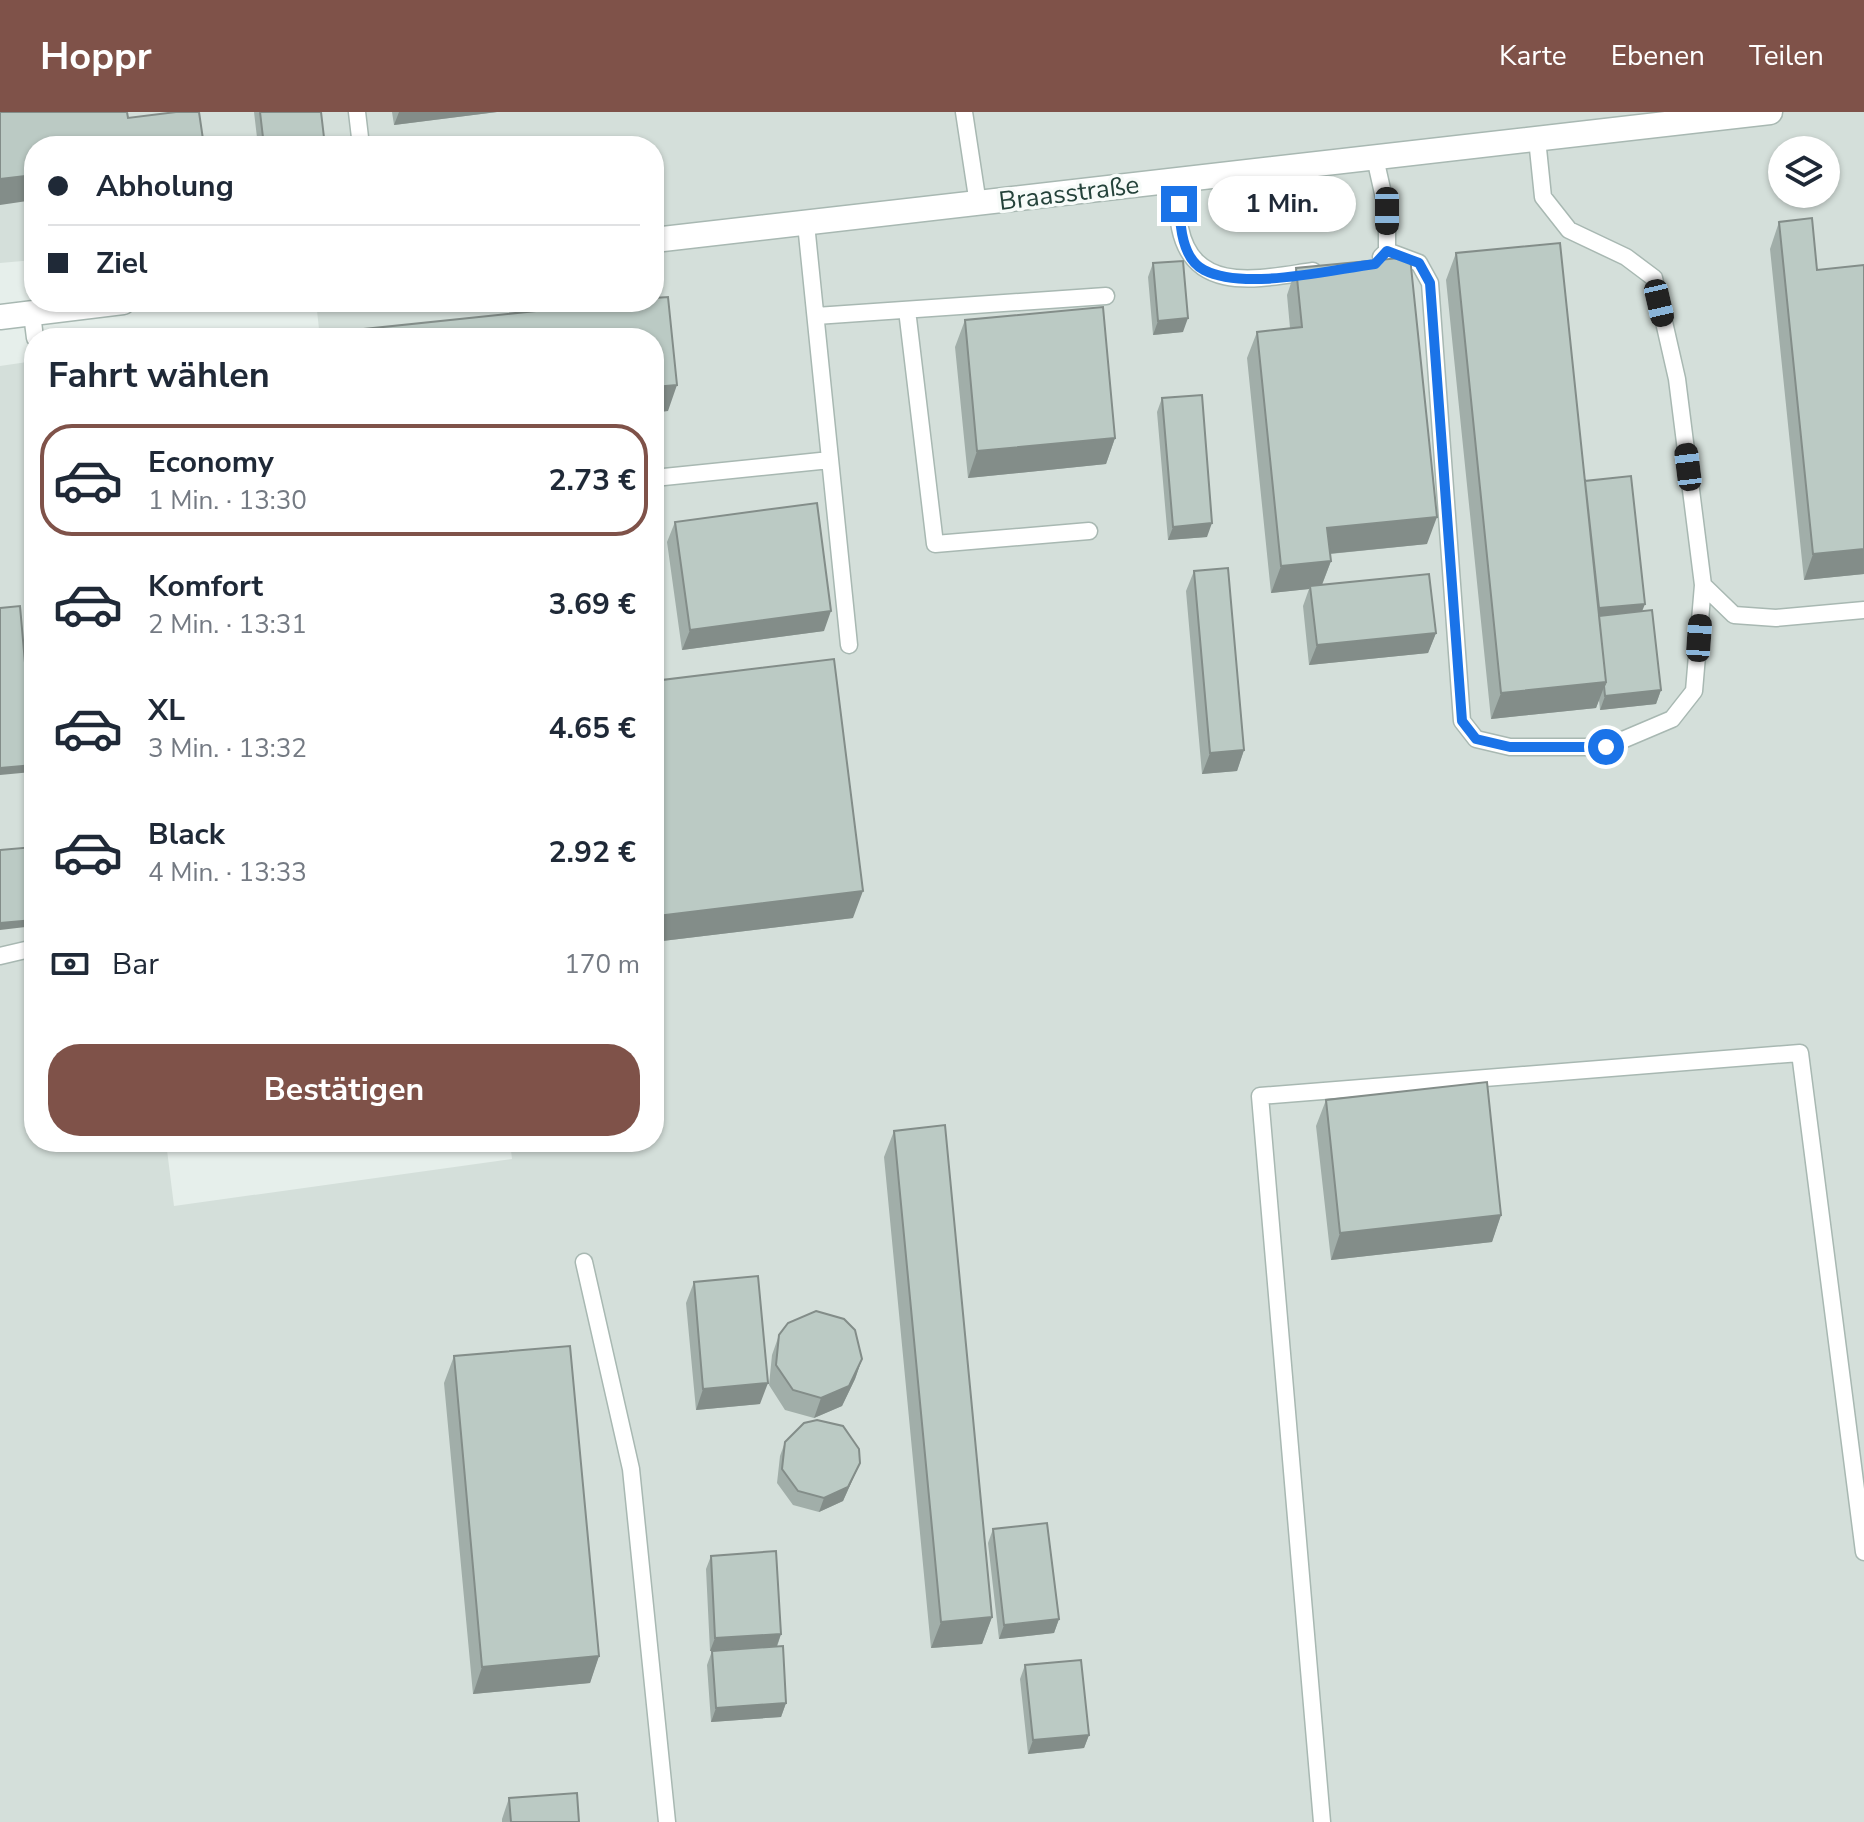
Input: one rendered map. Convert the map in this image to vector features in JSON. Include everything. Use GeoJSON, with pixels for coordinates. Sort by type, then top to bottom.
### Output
{"type":"FeatureCollection","features":[{"type":"Feature","properties":{"kind":"street","name":"Braasstraße"},"geometry":{"type":"LineString","coordinates":[[664,239],[1770,112]]}},
{"type":"Feature","properties":{"kind":"street"},"geometry":{"type":"LineString","coordinates":[[0,317],[33,326],[86,312]]}},
{"type":"Feature","properties":{"kind":"lane"},"geometry":{"type":"LineString","coordinates":[[357,112],[360,136]]}},
{"type":"Feature","properties":{"kind":"lane"},"geometry":{"type":"LineString","coordinates":[[964,112],[978,204]]}},
{"type":"Feature","properties":{"kind":"lane"},"geometry":{"type":"LineString","coordinates":[[1387,251],[1419,263],[1430,283],[1462,721],[1476,739],[1510,747],[1606,747],[1672,719],[1694,691],[1703,585],[1677,379],[1654,278],[1626,257],[1569,230],[1543,197],[1537,139]]}},
{"type":"Feature","properties":{"kind":"lane"},"geometry":{"type":"LineString","coordinates":[[1360,265],[1375,264],[1387,251],[1387,211],[1375,158]]}},
{"type":"Feature","properties":{"kind":"lane"},"geometry":{"type":"LineString","coordinates":[[1177,179],[1180,228],[1190,256],[1203,270],[1245,280],[1332,269]]}},
{"type":"Feature","properties":{"kind":"lane"},"geometry":{"type":"LineString","coordinates":[[806,224],[849,645]]}},
{"type":"Feature","properties":{"kind":"lane"},"geometry":{"type":"LineString","coordinates":[[816,316],[1106,296]]}},
{"type":"Feature","properties":{"kind":"lane"},"geometry":{"type":"LineString","coordinates":[[907,310],[935,544],[1089,531]]}},
{"type":"Feature","properties":{"kind":"lane"},"geometry":{"type":"LineString","coordinates":[[664,477],[830,460]]}},
{"type":"Feature","properties":{"kind":"lane"},"geometry":{"type":"LineString","coordinates":[[1703,585],[1734,615],[1776,618],[1864,610]]}},
{"type":"Feature","properties":{"kind":"lane"},"geometry":{"type":"LineString","coordinates":[[0,956],[24,950]]}},
{"type":"Feature","properties":{"kind":"lane"},"geometry":{"type":"LineString","coordinates":[[1322,1822],[1260,1096],[1800,1053],[1864,1552]]}},
{"type":"Feature","properties":{"kind":"lane"},"geometry":{"type":"LineString","coordinates":[[584,1262],[631,1469],[667,1822]]}},
{"type":"Feature","properties":{"kind":"shaded area"},"geometry":{"type":"Polygon","coordinates":[[[0,112],[1864,112],[1864,1822],[0,1822],[0,366],[24,362],[24,1152],[167,1152],[174,1206],[512,1159],[511,1152],[664,1152],[664,328],[319,328],[317,312],[664,312],[664,136],[24,136],[24,261],[0,263],[0,112]]]}},
{"type":"Feature","properties":{"kind":"building"},"geometry":{"type":"Polygon","coordinates":[[[0,112],[127,112],[128,118],[199,112],[203,136],[24,136],[24,176],[0,179],[0,112]]]}},
{"type":"Feature","properties":{"kind":"building"},"geometry":{"type":"Polygon","coordinates":[[[260,112],[321,112],[324,136],[263,136],[260,112]]]}},
{"type":"Feature","properties":{"kind":"building"},"geometry":{"type":"Polygon","coordinates":[[[1812,218],[1817,270],[1864,265],[1864,549],[1813,554],[1779,222],[1812,218]]]}},
{"type":"Feature","properties":{"kind":"building"},"geometry":{"type":"Polygon","coordinates":[[[1560,243],[1606,682],[1501,693],[1456,253],[1560,243]]]}},
{"type":"Feature","properties":{"kind":"building"},"geometry":{"type":"Polygon","coordinates":[[[1410,257],[1437,517],[1327,528],[1331,561],[1281,566],[1257,332],[1302,327],[1296,268],[1410,257]]]}},
{"type":"Feature","properties":{"kind":"building"},"geometry":{"type":"Polygon","coordinates":[[[1183,261],[1188,318],[1158,321],[1153,263],[1183,261]]]}},
{"type":"Feature","properties":{"kind":"building"},"geometry":{"type":"Polygon","coordinates":[[[664,297],[668,297],[677,385],[664,386],[664,328],[374,328],[526,312],[664,312],[664,297]]]}},
{"type":"Feature","properties":{"kind":"building"},"geometry":{"type":"Polygon","coordinates":[[[1103,307],[1115,438],[977,451],[965,320],[1103,307]]]}},
{"type":"Feature","properties":{"kind":"building"},"geometry":{"type":"Polygon","coordinates":[[[1202,395],[1212,523],[1173,527],[1162,398],[1202,395]]]}},
{"type":"Feature","properties":{"kind":"building"},"geometry":{"type":"Polygon","coordinates":[[[1631,476],[1645,604],[1599,608],[1585,481],[1631,476]]]}},
{"type":"Feature","properties":{"kind":"building"},"geometry":{"type":"Polygon","coordinates":[[[817,503],[831,611],[690,630],[675,522],[817,503]]]}},
{"type":"Feature","properties":{"kind":"building"},"geometry":{"type":"Polygon","coordinates":[[[1228,568],[1244,750],[1210,753],[1194,571],[1228,568]]]}},
{"type":"Feature","properties":{"kind":"building"},"geometry":{"type":"Polygon","coordinates":[[[1429,574],[1436,633],[1317,645],[1310,586],[1429,574]]]}},
{"type":"Feature","properties":{"kind":"building"},"geometry":{"type":"Polygon","coordinates":[[[20,606],[24,651],[24,766],[0,768],[0,608],[20,606]]]}},
{"type":"Feature","properties":{"kind":"building"},"geometry":{"type":"Polygon","coordinates":[[[1652,610],[1661,690],[1605,696],[1599,616],[1652,610]]]}},
{"type":"Feature","properties":{"kind":"building"},"geometry":{"type":"Polygon","coordinates":[[[834,659],[863,891],[664,915],[664,680],[834,659]]]}},
{"type":"Feature","properties":{"kind":"building"},"geometry":{"type":"Polygon","coordinates":[[[24,848],[24,921],[0,923],[0,850],[24,848]]]}},
{"type":"Feature","properties":{"kind":"building"},"geometry":{"type":"Polygon","coordinates":[[[1487,1082],[1501,1215],[1340,1233],[1326,1100],[1487,1082]]]}},
{"type":"Feature","properties":{"kind":"building"},"geometry":{"type":"Polygon","coordinates":[[[945,1125],[992,1617],[941,1622],[894,1131],[945,1125]]]}},
{"type":"Feature","properties":{"kind":"building"},"geometry":{"type":"Polygon","coordinates":[[[758,1276],[768,1383],[703,1389],[694,1282],[758,1276]]]}},
{"type":"Feature","properties":{"kind":"building"},"geometry":{"type":"Polygon","coordinates":[[[816,1311],[844,1319],[855,1330],[862,1359],[849,1386],[821,1398],[793,1390],[776,1365],[779,1335],[788,1323],[816,1311]]]}},
{"type":"Feature","properties":{"kind":"building"},"geometry":{"type":"Polygon","coordinates":[[[570,1346],[599,1656],[482,1667],[454,1356],[570,1346]]]}},
{"type":"Feature","properties":{"kind":"building"},"geometry":{"type":"Polygon","coordinates":[[[817,1420],[843,1426],[859,1449],[860,1463],[848,1487],[824,1498],[798,1491],[782,1469],[785,1442],[804,1423],[817,1420]]]}},
{"type":"Feature","properties":{"kind":"building"},"geometry":{"type":"Polygon","coordinates":[[[1047,1523],[1059,1619],[1004,1625],[993,1529],[1047,1523]]]}},
{"type":"Feature","properties":{"kind":"building"},"geometry":{"type":"Polygon","coordinates":[[[776,1551],[781,1634],[715,1638],[711,1556],[776,1551]]]}},
{"type":"Feature","properties":{"kind":"building"},"geometry":{"type":"Polygon","coordinates":[[[783,1646],[786,1703],[716,1708],[712,1651],[783,1646]]]}},
{"type":"Feature","properties":{"kind":"building"},"geometry":{"type":"Polygon","coordinates":[[[1081,1660],[1089,1735],[1033,1740],[1025,1665],[1081,1660]]]}},
{"type":"Feature","properties":{"kind":"building"},"geometry":{"type":"Polygon","coordinates":[[[577,1793],[579,1822],[511,1822],[509,1798],[577,1793]]]}},
{"type":"Feature","properties":{"kind":"route"},"geometry":{"type":"LineString","coordinates":[[1179,204],[1180,228],[1190,256],[1203,270],[1245,280],[1375,264],[1387,251],[1419,263],[1430,283],[1462,721],[1476,739],[1510,747],[1606,747]]}}]}
